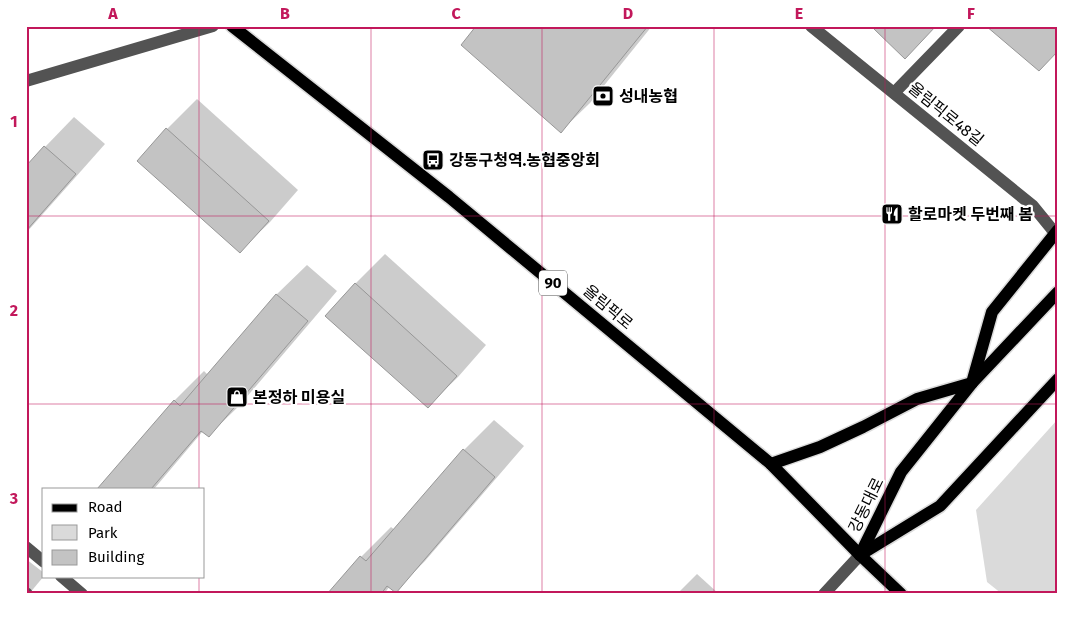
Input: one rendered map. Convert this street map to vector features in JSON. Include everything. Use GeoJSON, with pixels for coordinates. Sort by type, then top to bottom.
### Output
{"type":"FeatureCollection","features":[{"type":"Feature","properties":{"kind":"main road","name":"올림픽로"},"geometry":{"type":"LineString","coordinates":[[232,26],[449,197],[771,464],[901,594]]}},
{"type":"Feature","properties":{"kind":"main road"},"geometry":{"type":"LineString","coordinates":[[771,464],[820,447],[918,400],[972,383],[992,312],[1056,232]]}},
{"type":"Feature","properties":{"kind":"main road","name":"강동대로"},"geometry":{"type":"LineString","coordinates":[[860,555],[901,472],[972,383],[1058,292]]}},
{"type":"Feature","properties":{"kind":"main road","name":"강동대로"},"geometry":{"type":"LineString","coordinates":[[860,555],[940,506],[1058,379]]}},
{"type":"Feature","properties":{"kind":"street"},"geometry":{"type":"LineString","coordinates":[[26,81],[213,26]]}},
{"type":"Feature","properties":{"kind":"street","name":"올림픽로48길"},"geometry":{"type":"LineString","coordinates":[[811,26],[1033,206],[1056,232]]}},
{"type":"Feature","properties":{"kind":"street"},"geometry":{"type":"LineString","coordinates":[[894,93],[959,26]]}},
{"type":"Feature","properties":{"kind":"street"},"geometry":{"type":"LineString","coordinates":[[26,547],[42,560]]}},
{"type":"Feature","properties":{"kind":"street"},"geometry":{"type":"LineString","coordinates":[[824,594],[860,555]]}},
{"type":"Feature","properties":{"kind":"street"},"geometry":{"type":"LineString","coordinates":[[63,578],[82,594]]}},
{"type":"Feature","properties":{"kind":"green space"},"geometry":{"type":"Polygon","coordinates":[[[1058,419],[1058,594],[1002,594],[987,582],[976,510],[1058,419]]]}},
{"type":"Feature","properties":{"kind":"building"},"geometry":{"type":"Polygon","coordinates":[[[476,26],[648,26],[561,133],[461,45],[476,26]]]}},
{"type":"Feature","properties":{"kind":"building"},"geometry":{"type":"Polygon","coordinates":[[[876,26],[936,26],[905,59],[874,29],[876,26]]]}},
{"type":"Feature","properties":{"kind":"building"},"geometry":{"type":"Polygon","coordinates":[[[986,26],[1058,26],[1058,51],[1039,71],[986,26]]]}},
{"type":"Feature","properties":{"kind":"building"},"geometry":{"type":"Polygon","coordinates":[[[166,128],[269,221],[240,253],[137,161],[166,128]]]}},
{"type":"Feature","properties":{"kind":"building"},"geometry":{"type":"Polygon","coordinates":[[[44,146],[76,174],[26,231],[26,166],[44,146]]]}},
{"type":"Feature","properties":{"kind":"building"},"geometry":{"type":"Polygon","coordinates":[[[355,283],[457,376],[428,408],[325,316],[355,283]]]}},
{"type":"Feature","properties":{"kind":"building"},"geometry":{"type":"Polygon","coordinates":[[[276,294],[308,321],[209,437],[201,431],[152,488],[98,488],[174,400],[180,406],[276,294]]]}},
{"type":"Feature","properties":{"kind":"building"},"geometry":{"type":"Polygon","coordinates":[[[463,449],[495,477],[396,593],[387,586],[381,594],[327,594],[360,556],[366,561],[463,449]]]}},
{"type":"Feature","properties":{"kind":"place","name":"성내농협"},"geometry":{"type":"Point","coordinates":[603,96]}},
{"type":"Feature","properties":{"kind":"place","name":"강동구청역.농협중앙회"},"geometry":{"type":"Point","coordinates":[433,160]}},
{"type":"Feature","properties":{"kind":"place","name":"할로마켓 두번째 봄"},"geometry":{"type":"Point","coordinates":[892,214]}},
{"type":"Feature","properties":{"kind":"place","name":"본정하 미용실"},"geometry":{"type":"Point","coordinates":[237,397]}}]}
